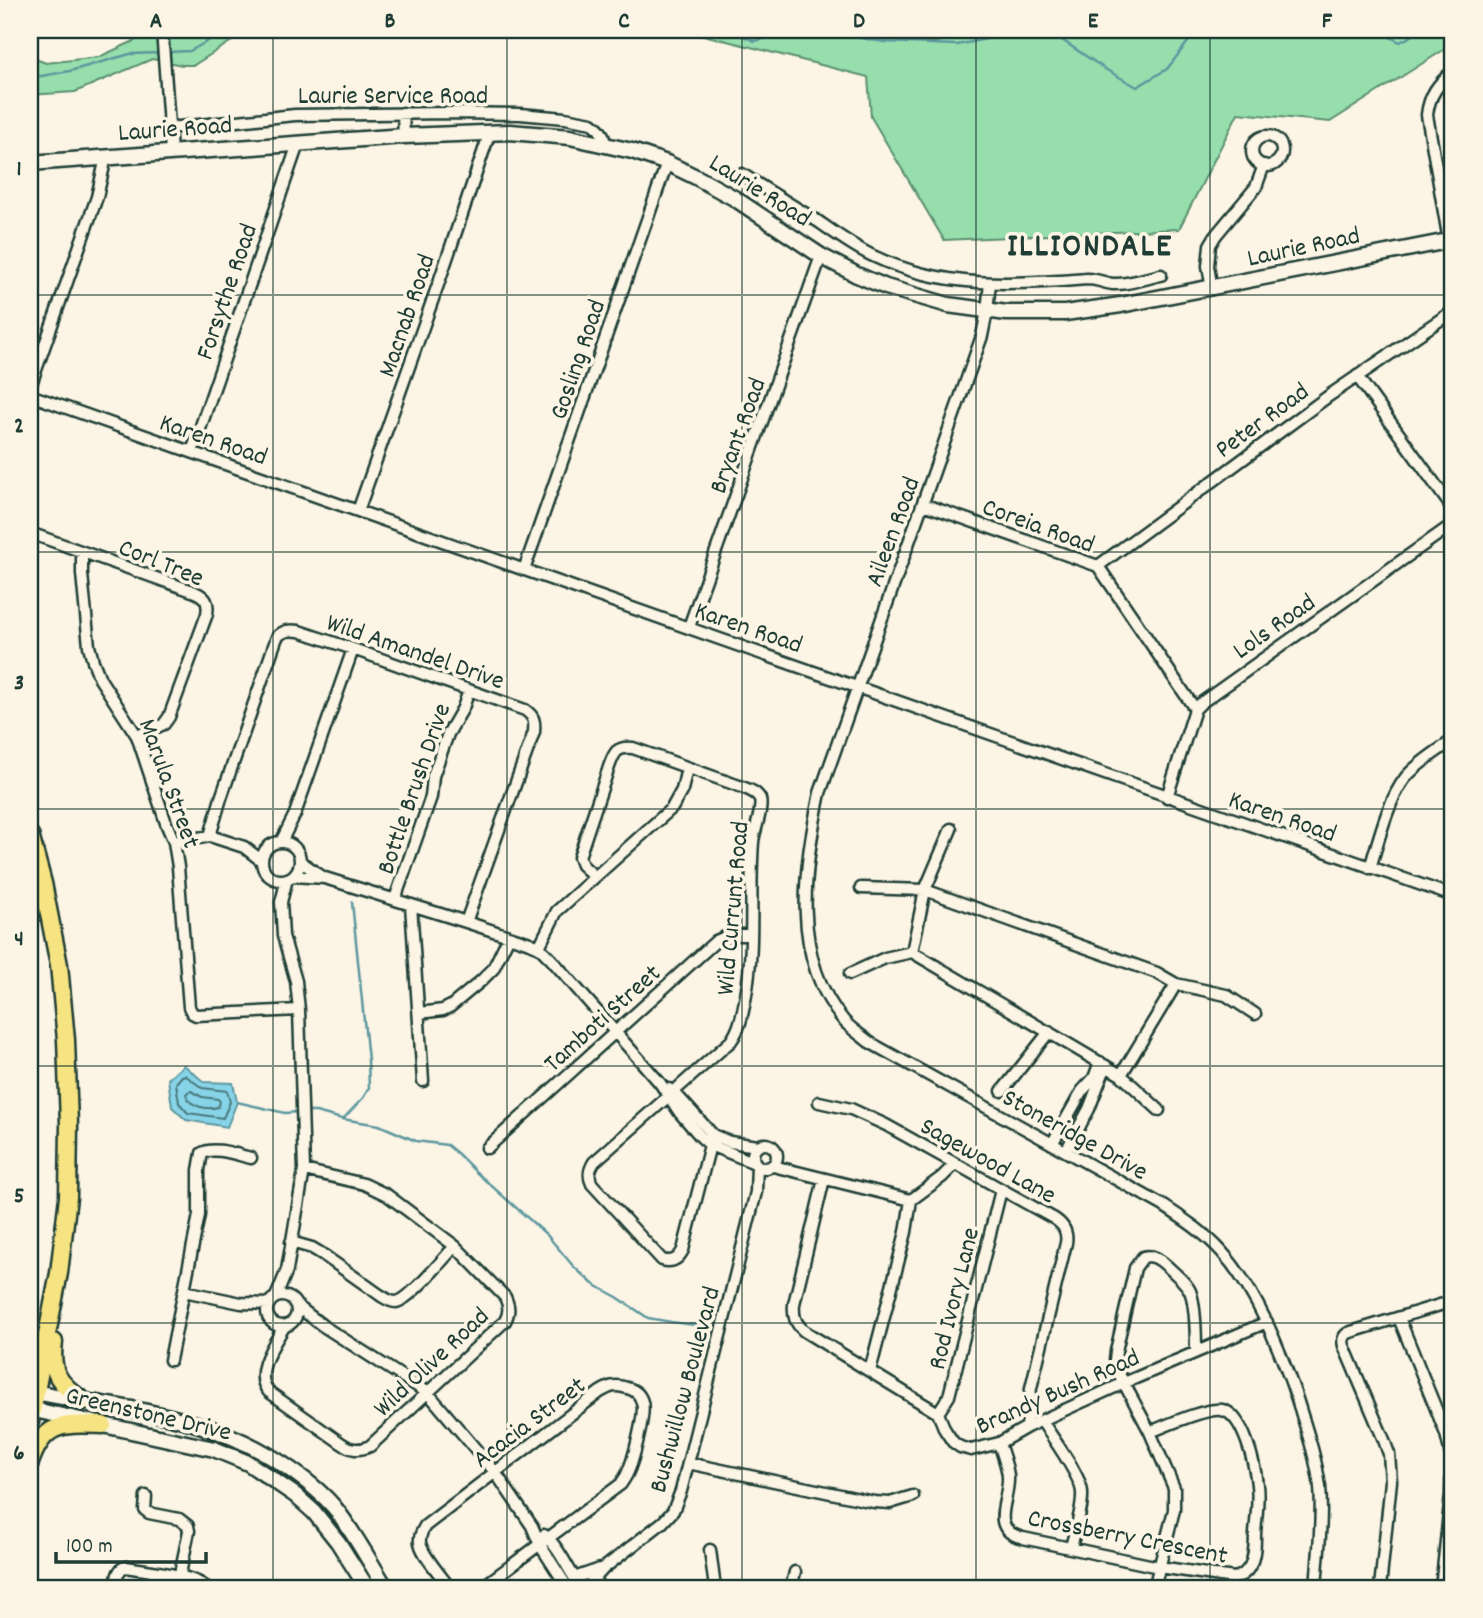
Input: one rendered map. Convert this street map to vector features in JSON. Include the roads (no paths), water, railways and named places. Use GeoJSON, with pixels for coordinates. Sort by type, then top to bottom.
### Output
{"type":"FeatureCollection","features":[{"type":"Feature","properties":{"kind":"main road","name":"Laurie Road"},"geometry":{"type":"LineString","coordinates":[[30,163],[404,136],[489,132],[541,133],[570,137],[632,151],[667,163],[734,198],[821,256],[886,287],[948,305],[1035,314],[1077,312],[1212,289],[1451,241]]}},
{"type":"Feature","properties":{"kind":"main road"},"geometry":{"type":"LineString","coordinates":[[30,835],[43,883],[59,965],[66,1040],[69,1124],[68,1197],[59,1273],[33,1392],[31,1414]]}},
{"type":"Feature","properties":{"kind":"main road"},"geometry":{"type":"LineString","coordinates":[[59,1273],[60,1295],[54,1367],[62,1384],[84,1401]]}},
{"type":"Feature","properties":{"kind":"main road","name":"Greenstone Drive"},"geometry":{"type":"LineString","coordinates":[[33,1392],[185,1420],[260,1450],[309,1483],[332,1506],[386,1588]]}},
{"type":"Feature","properties":{"kind":"main road","name":"Greenstone Drive"},"geometry":{"type":"LineString","coordinates":[[31,1414],[103,1425],[214,1449],[248,1463],[295,1495],[314,1512],[338,1542],[367,1588]]}},
{"type":"Feature","properties":{"kind":"main road"},"geometry":{"type":"LineString","coordinates":[[30,1462],[40,1440],[55,1428],[75,1424],[103,1425]]}},
{"type":"Feature","properties":{"kind":"street"},"geometry":{"type":"LineString","coordinates":[[162,30],[171,152]]}},
{"type":"Feature","properties":{"kind":"street"},"geometry":{"type":"LineString","coordinates":[[1453,71],[1432,94],[1427,115],[1451,241],[1453,280]]}},
{"type":"Feature","properties":{"kind":"street"},"geometry":{"type":"LineString","coordinates":[[403,113],[404,136]]}},
{"type":"Feature","properties":{"kind":"street","name":"Laurie Service Road"},"geometry":{"type":"LineString","coordinates":[[169,128],[295,115],[520,114],[592,123],[603,135],[605,144]]}},
{"type":"Feature","properties":{"kind":"street","name":"Macnab Road"},"geometry":{"type":"LineString","coordinates":[[358,511],[489,132]]}},
{"type":"Feature","properties":{"kind":"street","name":"Forsythe Road"},"geometry":{"type":"LineString","coordinates":[[192,452],[298,144]]}},
{"type":"Feature","properties":{"kind":"street"},"geometry":{"type":"LineString","coordinates":[[30,387],[97,197],[106,157]]}},
{"type":"Feature","properties":{"kind":"street","name":"Gosling Road"},"geometry":{"type":"LineString","coordinates":[[523,570],[667,163]]}},
{"type":"Feature","properties":{"kind":"street"},"geometry":{"type":"LineString","coordinates":[[1212,289],[1208,266],[1210,245],[1256,187],[1264,166]]}},
{"type":"Feature","properties":{"kind":"street"},"geometry":{"type":"LineString","coordinates":[[742,174],[858,248],[897,266],[923,274],[990,284],[1092,279],[1113,284],[1161,275]]}},
{"type":"Feature","properties":{"kind":"street","name":"Bryant Road"},"geometry":{"type":"LineString","coordinates":[[689,627],[821,256]]}},
{"type":"Feature","properties":{"kind":"street","name":"Aileen Road"},"geometry":{"type":"LineString","coordinates":[[829,764],[982,336],[990,284]]}},
{"type":"Feature","properties":{"kind":"street","name":"Peter Road"},"geometry":{"type":"LineString","coordinates":[[1098,566],[1357,376],[1453,311]]}},
{"type":"Feature","properties":{"kind":"street"},"geometry":{"type":"LineString","coordinates":[[1357,376],[1453,509]]}},
{"type":"Feature","properties":{"kind":"street","name":"Karen Road"},"geometry":{"type":"LineString","coordinates":[[30,395],[1453,896]]}},
{"type":"Feature","properties":{"kind":"street","name":"Coreia Road"},"geometry":{"type":"LineString","coordinates":[[923,504],[1098,566],[1195,709]]}},
{"type":"Feature","properties":{"kind":"street","name":"Lols Road"},"geometry":{"type":"LineString","coordinates":[[1195,709],[1212,694],[1453,524]]}},
{"type":"Feature","properties":{"kind":"street","name":"Corl Tree"},"geometry":{"type":"LineString","coordinates":[[30,533],[195,592],[206,600],[207,614],[169,717],[164,724],[137,736]]}},
{"type":"Feature","properties":{"kind":"street","name":"Marula Street"},"geometry":{"type":"LineString","coordinates":[[82,552],[89,646],[93,661],[100,679],[137,736],[174,842],[188,997],[192,1013],[201,1015],[299,1010]]}},
{"type":"Feature","properties":{"kind":"street","name":"Wild Amandel Drive"},"geometry":{"type":"LineString","coordinates":[[211,836],[218,807],[277,637],[289,630],[299,631],[353,649],[524,710],[532,715],[535,722],[534,732],[466,922]]}},
{"type":"Feature","properties":{"kind":"street"},"geometry":{"type":"LineString","coordinates":[[281,842],[295,814],[353,649]]}},
{"type":"Feature","properties":{"kind":"street","name":"Bottle Brush Drive"},"geometry":{"type":"LineString","coordinates":[[395,899],[431,797],[433,776],[448,734],[463,708],[469,690]]}},
{"type":"Feature","properties":{"kind":"street"},"geometry":{"type":"LineString","coordinates":[[1167,797],[1195,709]]}},
{"type":"Feature","properties":{"kind":"street"},"geometry":{"type":"LineString","coordinates":[[1370,867],[1389,810],[1406,777],[1453,740]]}},
{"type":"Feature","properties":{"kind":"street"},"geometry":{"type":"LineString","coordinates":[[539,947],[557,911],[672,808],[682,790],[687,768],[633,748],[624,747],[613,755],[579,857],[582,865],[594,877]]}},
{"type":"Feature","properties":{"kind":"street","name":"Stoneridge Drive"},"geometry":{"type":"LineString","coordinates":[[829,764],[820,793],[810,847],[806,920],[810,954],[817,977],[830,1002],[846,1023],[869,1042],[1164,1206],[1196,1228],[1223,1253],[1267,1322],[1308,1432],[1320,1487],[1321,1512],[1314,1588]]}},
{"type":"Feature","properties":{"kind":"street","name":"Wild Currunt Road"},"geometry":{"type":"LineString","coordinates":[[687,768],[751,791],[757,794],[760,800],[753,840],[750,975],[741,1022],[731,1041],[594,1162],[590,1173],[592,1184],[662,1260],[677,1259],[683,1250],[712,1140]]}},
{"type":"Feature","properties":{"kind":"street"},"geometry":{"type":"LineString","coordinates":[[292,845],[295,814]]}},
{"type":"Feature","properties":{"kind":"street"},"geometry":{"type":"LineString","coordinates":[[912,952],[925,890],[951,829]]}},
{"type":"Feature","properties":{"kind":"street"},"geometry":{"type":"LineString","coordinates":[[174,842],[211,836],[244,847],[262,861]]}},
{"type":"Feature","properties":{"kind":"street"},"geometry":{"type":"LineString","coordinates":[[244,847],[270,846],[281,842],[292,845],[297,850],[300,861],[297,872],[290,878],[281,902]]}},
{"type":"Feature","properties":{"kind":"street"},"geometry":{"type":"LineString","coordinates":[[270,846],[262,861],[281,902],[283,936],[296,981],[304,1170],[286,1270],[267,1308],[270,1320]]}},
{"type":"Feature","properties":{"kind":"street"},"geometry":{"type":"LineString","coordinates":[[300,861],[325,878]]}},
{"type":"Feature","properties":{"kind":"street"},"geometry":{"type":"LineString","coordinates":[[270,877],[281,880],[325,878],[539,947],[712,1140],[763,1168],[792,1169],[911,1200]]}},
{"type":"Feature","properties":{"kind":"street"},"geometry":{"type":"LineString","coordinates":[[861,888],[925,890],[1157,973],[1176,984],[1226,995],[1255,1014]]}},
{"type":"Feature","properties":{"kind":"street","name":"Bottle Brush Drive"},"geometry":{"type":"LineString","coordinates":[[411,905],[423,1081]]}},
{"type":"Feature","properties":{"kind":"street","name":"Tamboti Street"},"geometry":{"type":"LineString","coordinates":[[487,1148],[716,941],[730,935],[751,935]]}},
{"type":"Feature","properties":{"kind":"street"},"geometry":{"type":"LineString","coordinates":[[419,1013],[443,1010],[451,1006],[481,981],[493,969],[509,936]]}},
{"type":"Feature","properties":{"kind":"street"},"geometry":{"type":"LineString","coordinates":[[850,974],[885,958],[912,952],[1121,1075],[1159,1110]]}},
{"type":"Feature","properties":{"kind":"street"},"geometry":{"type":"LineString","coordinates":[[1121,1075],[1176,984]]}},
{"type":"Feature","properties":{"kind":"street"},"geometry":{"type":"LineString","coordinates":[[1002,1091],[1049,1032]]}},
{"type":"Feature","properties":{"kind":"street"},"geometry":{"type":"LineString","coordinates":[[1052,1144],[1083,1091],[1103,1064]]}},
{"type":"Feature","properties":{"kind":"street"},"geometry":{"type":"LineString","coordinates":[[1066,1151],[1089,1110],[1103,1064]]}},
{"type":"Feature","properties":{"kind":"street","name":"Sagewood Lane"},"geometry":{"type":"LineString","coordinates":[[819,1102],[851,1110],[886,1125],[1058,1221],[1064,1228],[1066,1243],[1031,1388],[1027,1427]]}},
{"type":"Feature","properties":{"kind":"street"},"geometry":{"type":"LineString","coordinates":[[712,1140],[770,1145],[782,1162],[792,1169]]}},
{"type":"Feature","properties":{"kind":"street"},"geometry":{"type":"LineString","coordinates":[[756,1164],[753,1156],[758,1146]]}},
{"type":"Feature","properties":{"kind":"street"},"geometry":{"type":"LineString","coordinates":[[170,1360],[199,1215],[199,1170],[202,1153],[207,1150],[251,1158]]}},
{"type":"Feature","properties":{"kind":"street"},"geometry":{"type":"LineString","coordinates":[[771,1167],[777,1161],[777,1155]]}},
{"type":"Feature","properties":{"kind":"street","name":"Bushwillow Boulevard"},"geometry":{"type":"LineString","coordinates":[[586,1588],[604,1568],[663,1522],[673,1511],[681,1491],[756,1192],[756,1164]]}},
{"type":"Feature","properties":{"kind":"street"},"geometry":{"type":"LineString","coordinates":[[870,1371],[906,1232],[911,1200],[955,1164]]}},
{"type":"Feature","properties":{"kind":"street","name":"Bushwillow Boulevard"},"geometry":{"type":"LineString","coordinates":[[756,1192],[771,1167]]}},
{"type":"Feature","properties":{"kind":"street","name":"Wild Olive Road"},"geometry":{"type":"LineString","coordinates":[[284,1327],[263,1371],[263,1386],[348,1448],[356,1450],[370,1446],[505,1321],[509,1314],[505,1297],[455,1246],[387,1195],[357,1182],[304,1170]]}},
{"type":"Feature","properties":{"kind":"street","name":"Brandy Bush Road"},"geometry":{"type":"LineString","coordinates":[[824,1179],[793,1314],[798,1326],[938,1413],[945,1430],[960,1447],[976,1449],[999,1443],[1124,1382],[1267,1322]]}},
{"type":"Feature","properties":{"kind":"street","name":"Rod Ivory Lane"},"geometry":{"type":"LineString","coordinates":[[938,1413],[949,1396],[1001,1190]]}},
{"type":"Feature","properties":{"kind":"street"},"geometry":{"type":"LineString","coordinates":[[291,1242],[312,1248],[380,1295],[398,1302],[422,1282],[455,1246]]}},
{"type":"Feature","properties":{"kind":"street"},"geometry":{"type":"LineString","coordinates":[[1154,1588],[1174,1510],[1173,1483],[1117,1370],[1115,1356],[1135,1268],[1143,1257],[1158,1259],[1188,1287],[1192,1295],[1196,1352]]}},
{"type":"Feature","properties":{"kind":"street"},"geometry":{"type":"LineString","coordinates":[[241,1303],[279,1327],[289,1325],[298,1314],[286,1270]]}},
{"type":"Feature","properties":{"kind":"street"},"geometry":{"type":"LineString","coordinates":[[184,1292],[241,1303],[272,1301],[285,1296],[323,1326],[428,1393],[495,1472],[532,1526],[563,1585]]}},
{"type":"Feature","properties":{"kind":"street"},"geometry":{"type":"LineString","coordinates":[[1380,1588],[1391,1481],[1389,1454],[1344,1346],[1344,1339],[1347,1333],[1453,1301]]}},
{"type":"Feature","properties":{"kind":"street"},"geometry":{"type":"LineString","coordinates":[[1399,1318],[1446,1434],[1452,1459],[1441,1588]]}},
{"type":"Feature","properties":{"kind":"street"},"geometry":{"type":"LineString","coordinates":[[296,1319],[323,1326]]}},
{"type":"Feature","properties":{"kind":"street","name":"Wild Olive Road"},"geometry":{"type":"LineString","coordinates":[[270,1320],[271,1350]]}},
{"type":"Feature","properties":{"kind":"street"},"geometry":{"type":"LineString","coordinates":[[1196,1335],[1207,1348]]}},
{"type":"Feature","properties":{"kind":"street","name":"Acacia Street"},"geometry":{"type":"LineString","coordinates":[[450,1588],[420,1542],[425,1525],[608,1387],[614,1385],[637,1392],[644,1410],[627,1474],[621,1483],[481,1588]]}},
{"type":"Feature","properties":{"kind":"street","name":"Crossberry Crescent"},"geometry":{"type":"LineString","coordinates":[[999,1443],[1008,1472],[1002,1516],[1010,1533],[1159,1567],[1234,1578],[1244,1574],[1253,1558],[1258,1498],[1251,1458],[1241,1427],[1226,1411],[1217,1409],[1150,1432]]}},
{"type":"Feature","properties":{"kind":"street"},"geometry":{"type":"LineString","coordinates":[[1042,1421],[1077,1477],[1082,1490],[1071,1547]]}},
{"type":"Feature","properties":{"kind":"street"},"geometry":{"type":"LineString","coordinates":[[688,1463],[874,1502],[890,1503],[913,1496]]}},
{"type":"Feature","properties":{"kind":"street"},"geometry":{"type":"LineString","coordinates":[[146,1496],[145,1510],[149,1513],[178,1519],[188,1526],[177,1588]]}},
{"type":"Feature","properties":{"kind":"street"},"geometry":{"type":"LineString","coordinates":[[532,1526],[549,1538],[575,1577],[582,1580],[586,1588]]}},
{"type":"Feature","properties":{"kind":"street"},"geometry":{"type":"LineString","coordinates":[[710,1550],[715,1588]]}},
{"type":"Feature","properties":{"kind":"street"},"geometry":{"type":"LineString","coordinates":[[115,1588],[122,1567],[179,1577],[199,1582],[207,1588]]}},
{"type":"Feature","properties":{"kind":"street","name":"Bushwillow Boulevard"},"geometry":{"type":"LineString","coordinates":[[563,1585],[566,1579],[604,1568]]}},
{"type":"Feature","properties":{"kind":"street"},"geometry":{"type":"LineString","coordinates":[[791,1588],[795,1572]]}},
{"type":"Feature","properties":{"kind":"water"},"geometry":{"type":"Polygon","coordinates":[[[184,1065],[204,1082],[233,1083],[237,1102],[227,1127],[186,1120],[172,1107],[168,1079],[184,1065]]]}},
{"type":"Feature","properties":{"kind":"waterway"},"geometry":{"type":"LineString","coordinates":[[167,52],[190,51],[228,30]]}},
{"type":"Feature","properties":{"kind":"waterway"},"geometry":{"type":"LineString","coordinates":[[729,30],[755,41],[797,30]]}},
{"type":"Feature","properties":{"kind":"waterway"},"geometry":{"type":"LineString","coordinates":[[815,30],[884,42],[957,45],[1015,33],[1056,36],[1137,87],[1167,69],[1194,34],[1204,30]]}},
{"type":"Feature","properties":{"kind":"waterway"},"geometry":{"type":"LineString","coordinates":[[1376,30],[1400,42],[1423,30]]}},
{"type":"Feature","properties":{"kind":"waterway"},"geometry":{"type":"LineString","coordinates":[[30,78],[70,71],[130,54],[160,53]]}},
{"type":"Feature","properties":{"kind":"waterway"},"geometry":{"type":"LineString","coordinates":[[343,1119],[369,1088],[352,902]]}},
{"type":"Feature","properties":{"kind":"waterway"},"geometry":{"type":"LineString","coordinates":[[237,1102],[285,1113],[299,1112]]}},
{"type":"Feature","properties":{"kind":"waterway"},"geometry":{"type":"LineString","coordinates":[[305,1112],[379,1125],[416,1141],[447,1145],[547,1235],[574,1267],[593,1284],[648,1318],[703,1326]]}},
{"type":"Feature","properties":{"kind":"district","name":"ILLIONDALE"},"geometry":{"type":"Point","coordinates":[1090,243]}}]}
